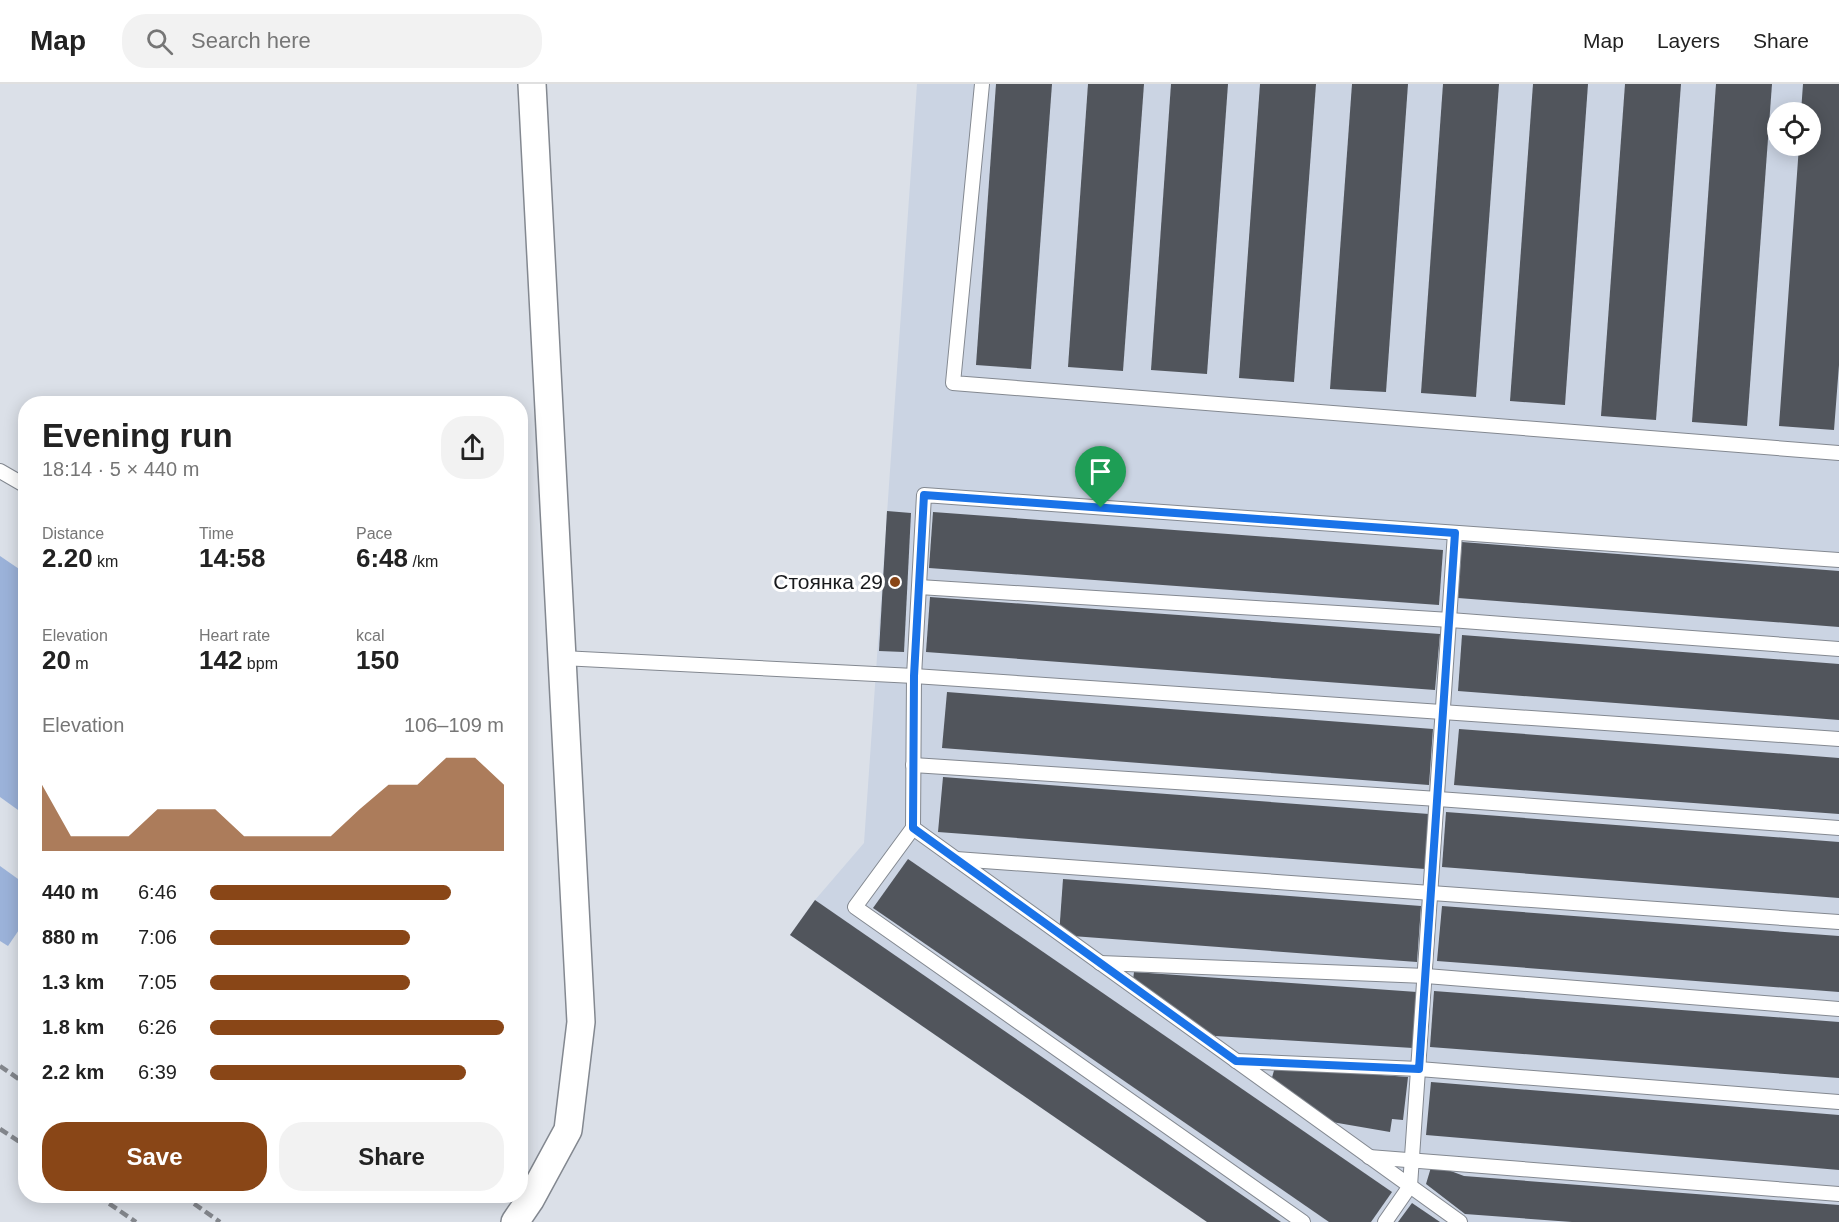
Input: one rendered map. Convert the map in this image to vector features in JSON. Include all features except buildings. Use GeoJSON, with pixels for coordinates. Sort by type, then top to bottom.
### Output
{"type":"FeatureCollection","features":[{"type":"Feature","properties":{"kind":"street"},"geometry":{"type":"LineString","coordinates":[[528,1192],[568,1130],[581,1022],[532,84]]}},
{"type":"Feature","properties":{"kind":"lane"},"geometry":{"type":"LineString","coordinates":[[982,84],[953,383],[1839,453]]}},
{"type":"Feature","properties":{"kind":"lane"},"geometry":{"type":"LineString","coordinates":[[0,471],[18,481]]}},
{"type":"Feature","properties":{"kind":"lane"},"geometry":{"type":"LineString","coordinates":[[1303,1222],[855,907],[913,828],[914,676],[924,495],[1839,560]]}},
{"type":"Feature","properties":{"kind":"lane"},"geometry":{"type":"LineString","coordinates":[[1385,1222],[1410,1186],[1455,533]]}},
{"type":"Feature","properties":{"kind":"lane"},"geometry":{"type":"LineString","coordinates":[[919,587],[1450,620],[1839,649]]}},
{"type":"Feature","properties":{"kind":"lane"},"geometry":{"type":"LineString","coordinates":[[562,658],[914,676],[1839,739]]}},
{"type":"Feature","properties":{"kind":"lane"},"geometry":{"type":"LineString","coordinates":[[913,765],[1839,828]]}},
{"type":"Feature","properties":{"kind":"lane"},"geometry":{"type":"LineString","coordinates":[[913,828],[1460,1222]]}},
{"type":"Feature","properties":{"kind":"lane"},"geometry":{"type":"LineString","coordinates":[[956,859],[1839,922]]}},
{"type":"Feature","properties":{"kind":"lane"},"geometry":{"type":"LineString","coordinates":[[1100,963],[1426,976],[1839,1009]]}},
{"type":"Feature","properties":{"kind":"lane"},"geometry":{"type":"LineString","coordinates":[[1236,1061],[1419,1069],[1839,1102]]}},
{"type":"Feature","properties":{"kind":"lane"},"geometry":{"type":"LineString","coordinates":[[1369,1156],[1839,1194]]}},
{"type":"Feature","properties":{"kind":"shaded area"},"geometry":{"type":"Polygon","coordinates":[[[917,84],[1839,84],[1839,1222],[1207,1222],[790,935],[815,900],[864,843],[917,84]]]}},
{"type":"Feature","properties":{"kind":"shaded area"},"geometry":{"type":"Polygon","coordinates":[[[0,556],[18,568],[18,810],[0,797],[0,556]]]}},
{"type":"Feature","properties":{"kind":"shaded area"},"geometry":{"type":"Polygon","coordinates":[[[0,866],[18,879],[18,931],[8,946],[0,941],[0,866]]]}},
{"type":"Feature","properties":{"kind":"railway"},"geometry":{"type":"LineString","coordinates":[[0,1066],[18,1078]]}},
{"type":"Feature","properties":{"kind":"railway"},"geometry":{"type":"LineString","coordinates":[[0,1129],[18,1141]]}},
{"type":"Feature","properties":{"kind":"railway"},"geometry":{"type":"LineString","coordinates":[[108,1203],[136,1222]]}},
{"type":"Feature","properties":{"kind":"railway"},"geometry":{"type":"LineString","coordinates":[[193,1203],[220,1222]]}},
{"type":"Feature","properties":{"kind":"place","name":"Стоянка 29"},"geometry":{"type":"Point","coordinates":[895,582]}},
{"type":"Feature","properties":{"kind":"route"},"geometry":{"type":"LineString","coordinates":[[924,495],[1101,508],[1455,533],[1419,1069],[1236,1061],[913,828],[914,676],[924,495]]}}]}
